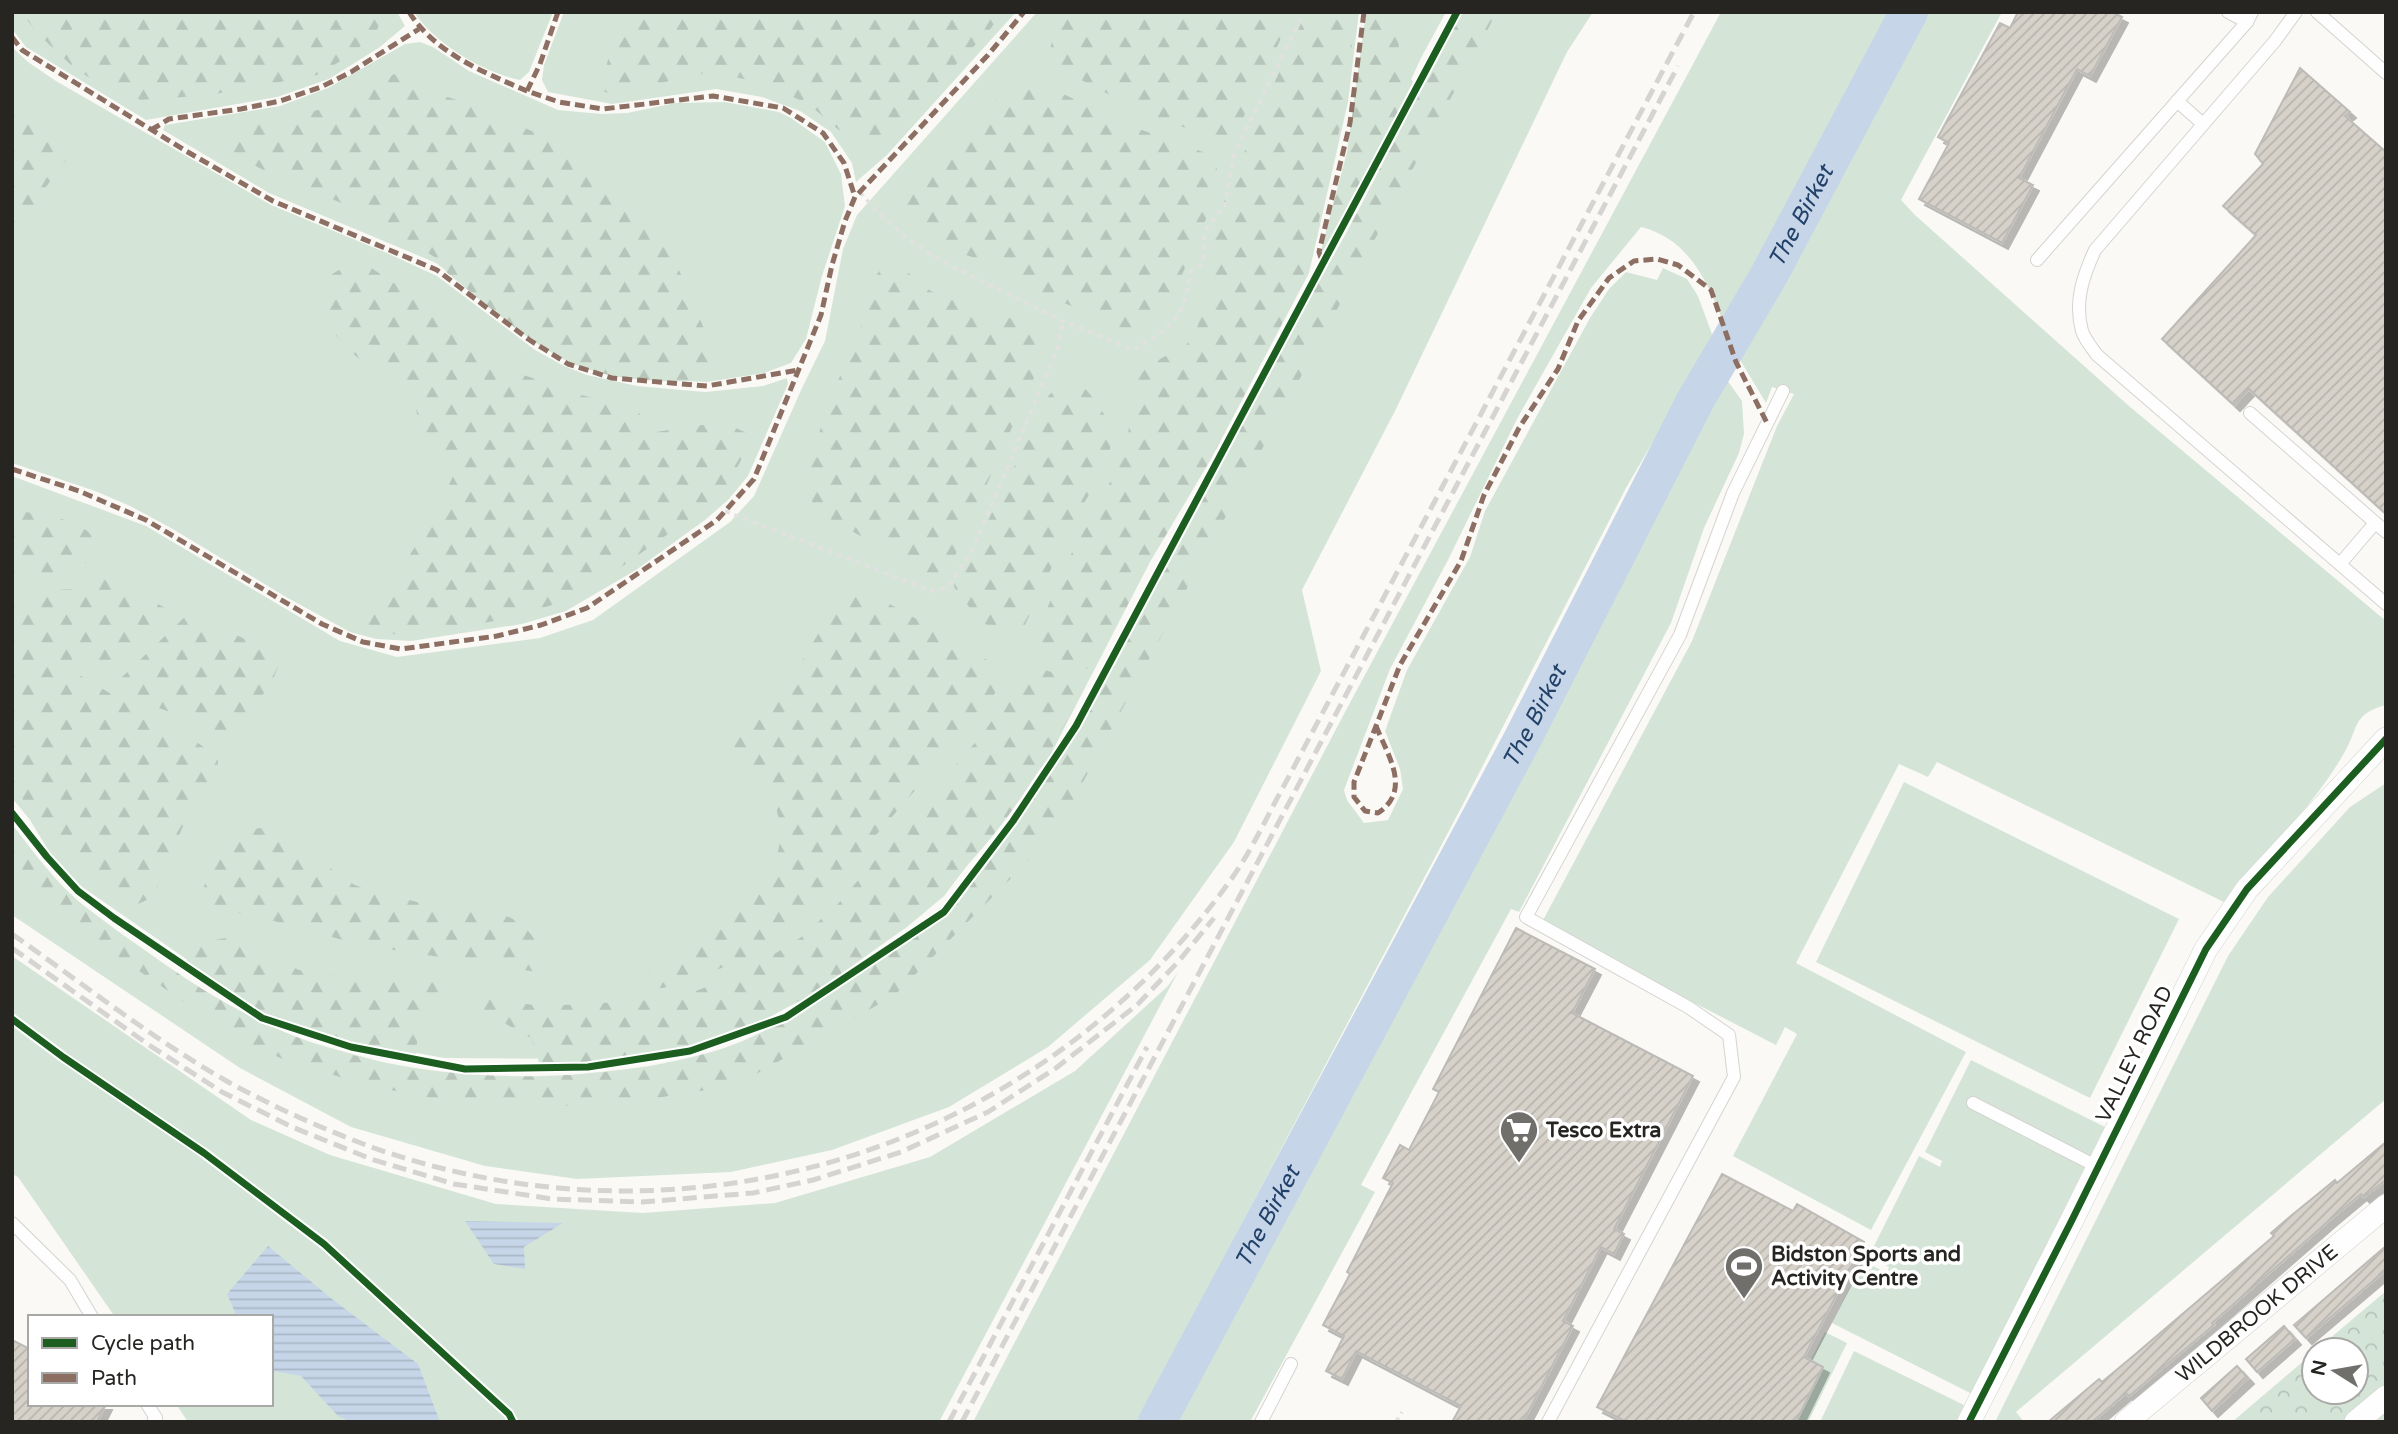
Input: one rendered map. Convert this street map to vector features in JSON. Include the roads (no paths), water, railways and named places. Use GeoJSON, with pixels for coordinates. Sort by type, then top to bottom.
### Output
{"type":"FeatureCollection","features":[{"type":"Feature","properties":{"kind":"street","name":"VALLEY ROAD"},"geometry":{"type":"LineString","coordinates":[[1969,1422],[2206,949],[2247,889],[2386,739]]}},
{"type":"Feature","properties":{"kind":"street","name":"WILDBROOK DRIVE"},"geometry":{"type":"LineString","coordinates":[[2126,1422],[2386,1206]]}},
{"type":"Feature","properties":{"kind":"street"},"geometry":{"type":"LineString","coordinates":[[2356,1422],[2386,1397]]}},
{"type":"Feature","properties":{"kind":"lane"},"geometry":{"type":"LineString","coordinates":[[2037,260],[2250,17],[2228,12]]}},
{"type":"Feature","properties":{"kind":"lane"},"geometry":{"type":"LineString","coordinates":[[2296,12],[2275,41],[2095,250],[2083,276],[2079,303],[2082,333],[2097,355],[2386,604]]}},
{"type":"Feature","properties":{"kind":"lane"},"geometry":{"type":"LineString","coordinates":[[2317,12],[2386,73]]}},
{"type":"Feature","properties":{"kind":"lane"},"geometry":{"type":"LineString","coordinates":[[2178,101],[2203,124]]}},
{"type":"Feature","properties":{"kind":"lane"},"geometry":{"type":"LineString","coordinates":[[1548,1422],[1734,1077],[1729,1035],[1688,1007],[1526,917],[1680,635],[1733,493],[1783,391]]}},
{"type":"Feature","properties":{"kind":"lane"},"geometry":{"type":"LineString","coordinates":[[2249,413],[2386,532]]}},
{"type":"Feature","properties":{"kind":"lane"},"geometry":{"type":"LineString","coordinates":[[2340,564],[2375,523]]}},
{"type":"Feature","properties":{"kind":"lane"},"geometry":{"type":"LineString","coordinates":[[1973,1103],[2098,1167]]}},
{"type":"Feature","properties":{"kind":"lane"},"geometry":{"type":"LineString","coordinates":[[12,1223],[70,1280],[91,1315]]}},
{"type":"Feature","properties":{"kind":"lane"},"geometry":{"type":"LineString","coordinates":[[1261,1422],[1291,1364]]}},
{"type":"Feature","properties":{"kind":"water"},"geometry":{"type":"Polygon","coordinates":[[[465,1221],[563,1223],[524,1247],[525,1269],[494,1264],[465,1221]]]}},
{"type":"Feature","properties":{"kind":"water"},"geometry":{"type":"Polygon","coordinates":[[[268,1246],[418,1364],[440,1422],[352,1422],[338,1416],[301,1376],[273,1371],[273,1315],[236,1315],[227,1294],[268,1246]]]}},
{"type":"Feature","properties":{"kind":"waterway","name":"The Birket"},"geometry":{"type":"LineString","coordinates":[[1157,1422],[1522,740],[1695,401],[1769,275],[1909,12]]}},
{"type":"Feature","properties":{"kind":"railway"},"geometry":{"type":"LineString","coordinates":[[12,934],[146,1030],[247,1092],[337,1134],[374,1148],[493,1179],[612,1191],[730,1184],[845,1158],[954,1115],[1055,1054],[1147,977],[1236,873],[1694,12]]}},
{"type":"Feature","properties":{"kind":"railway"},"geometry":{"type":"LineString","coordinates":[[962,1422],[1678,66]]}},
{"type":"Feature","properties":{"kind":"railway"},"geometry":{"type":"LineString","coordinates":[[12,948],[149,1045],[222,1092],[292,1127],[371,1159],[454,1184],[552,1199],[642,1202],[753,1193],[813,1180],[901,1152],[988,1112],[1056,1068],[1137,1005],[1178,962],[1214,918]]}},
{"type":"Feature","properties":{"kind":"railway"},"geometry":{"type":"LineString","coordinates":[[949,1422],[1147,1047]]}},
{"type":"Feature","properties":{"kind":"place","name":"Tesco Extra"},"geometry":{"type":"Point","coordinates":[1519,1164]}},
{"type":"Feature","properties":{"kind":"place","name":"Bidston Sports and Activity Centre"},"geometry":{"type":"Point","coordinates":[1744,1300]}}]}
